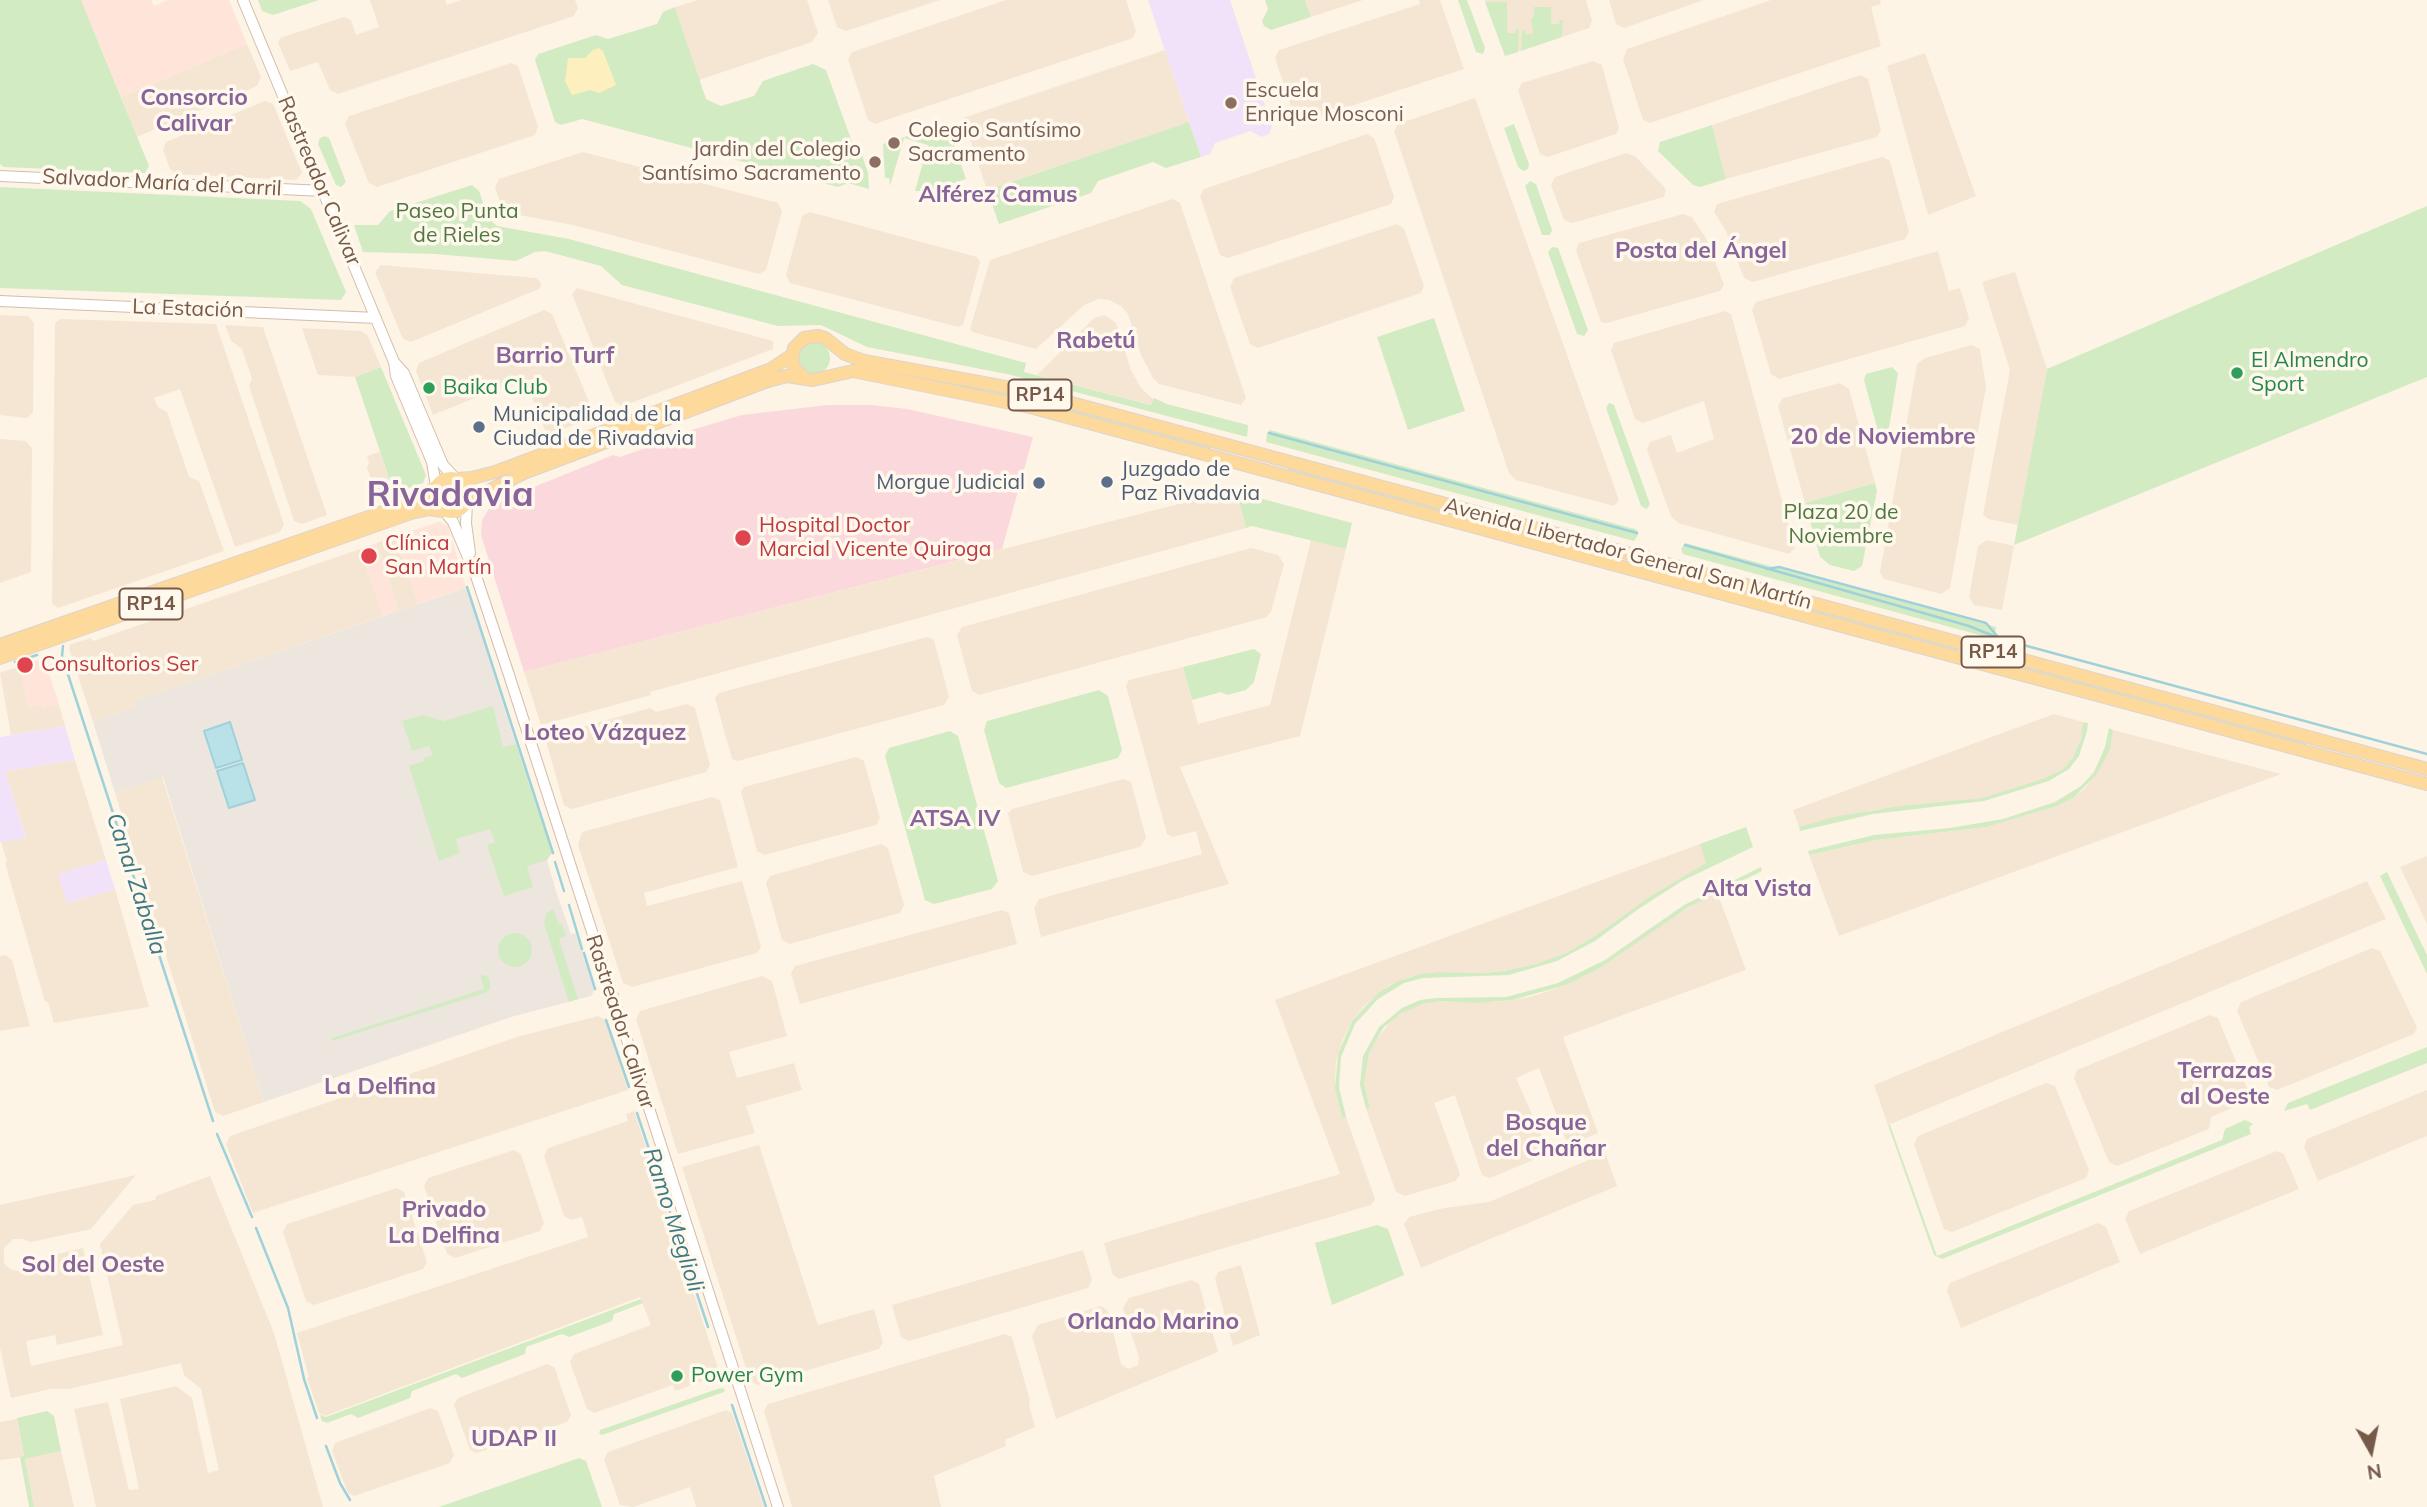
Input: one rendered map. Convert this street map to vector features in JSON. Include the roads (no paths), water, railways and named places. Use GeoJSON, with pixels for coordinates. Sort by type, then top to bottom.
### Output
{"type":"FeatureCollection","features":[{"type":"Feature","properties":{"kind":"main road","name":"Rastreador Calivar"},"geometry":{"type":"LineString","coordinates":[[243,0],[394,362],[396,376],[432,462],[435,487]]}},
{"type":"Feature","properties":{"kind":"main road","name":"Salvador María del Carril"},"geometry":{"type":"LineString","coordinates":[[0,176],[324,191]]}},
{"type":"Feature","properties":{"kind":"main road","name":"La Estación"},"geometry":{"type":"LineString","coordinates":[[0,301],[376,318]]}},
{"type":"Feature","properties":{"kind":"main road"},"geometry":{"type":"LineString","coordinates":[[456,478],[466,486],[468,502],[460,511],[444,511],[435,502],[435,487],[446,478],[456,478],[472,478],[495,472],[771,369],[792,355],[798,342],[811,336],[825,338],[835,349],[836,363],[827,377]]}},
{"type":"Feature","properties":{"kind":"main road","name":"Avenida Libertador General San Martín"},"geometry":{"type":"LineString","coordinates":[[831,342],[845,354],[864,361],[1027,391],[2427,769]]}},
{"type":"Feature","properties":{"kind":"main road"},"geometry":{"type":"LineString","coordinates":[[792,355],[795,369],[806,379]]}},
{"type":"Feature","properties":{"kind":"main road","name":"Rastreador Calivar"},"geometry":{"type":"LineString","coordinates":[[394,362],[404,373],[443,465],[456,478]]}},
{"type":"Feature","properties":{"kind":"main road","name":"Avenida Libertador General San Martín"},"geometry":{"type":"LineString","coordinates":[[468,502],[524,472],[755,386],[787,376],[813,380],[853,371],[1030,407],[2427,784]]}},
{"type":"Feature","properties":{"kind":"main road","name":"RP14"},"geometry":{"type":"LineString","coordinates":[[0,645],[423,498],[435,487]]}},
{"type":"Feature","properties":{"kind":"main road","name":"Rastreador Calivar"},"geometry":{"type":"LineString","coordinates":[[468,502],[467,531],[475,576]]}},
{"type":"Feature","properties":{"kind":"main road","name":"RP14"},"geometry":{"type":"LineString","coordinates":[[0,657],[411,513],[429,509],[444,511]]}},
{"type":"Feature","properties":{"kind":"main road","name":"Rastreador Calivar"},"geometry":{"type":"LineString","coordinates":[[444,511],[453,522],[475,576],[778,1507]]}},
{"type":"Feature","properties":{"kind":"main road"},"geometry":{"type":"LineString","coordinates":[[2320,755],[2324,741]]}},
{"type":"Feature","properties":{"kind":"water"},"geometry":{"type":"Polygon","coordinates":[[[230,722],[242,760],[216,768],[204,731],[230,722]]]}},
{"type":"Feature","properties":{"kind":"water"},"geometry":{"type":"Polygon","coordinates":[[[243,763],[255,800],[229,808],[217,771],[243,763]]]}},
{"type":"Feature","properties":{"kind":"waterway"},"geometry":{"type":"LineString","coordinates":[[1269,433],[1637,533]]}},
{"type":"Feature","properties":{"kind":"waterway"},"geometry":{"type":"LineString","coordinates":[[1685,545],[1969,626],[2001,639],[2427,754]]}},
{"type":"Feature","properties":{"kind":"waterway"},"geometry":{"type":"LineString","coordinates":[[1767,569],[1779,567],[1986,623],[1998,637]]}},
{"type":"Feature","properties":{"kind":"waterway","name":"Ramo Meglioli"},"geometry":{"type":"LineString","coordinates":[[467,587],[553,853]]}},
{"type":"Feature","properties":{"kind":"waterway","name":"Canal Zaballa"},"geometry":{"type":"LineString","coordinates":[[63,646],[62,656],[213,1121]]}},
{"type":"Feature","properties":{"kind":"waterway"},"geometry":{"type":"LineString","coordinates":[[15,662],[37,655]]}},
{"type":"Feature","properties":{"kind":"waterway","name":"Ramo Meglioli"},"geometry":{"type":"LineString","coordinates":[[555,862],[564,891]]}},
{"type":"Feature","properties":{"kind":"waterway","name":"Ramo Meglioli"},"geometry":{"type":"LineString","coordinates":[[569,905],[582,949]]}},
{"type":"Feature","properties":{"kind":"waterway","name":"Ramo Meglioli"},"geometry":{"type":"LineString","coordinates":[[584,953],[595,989]]}},
{"type":"Feature","properties":{"kind":"waterway","name":"Ramo Meglioli"},"geometry":{"type":"LineString","coordinates":[[606,1020],[629,1087]]}},
{"type":"Feature","properties":{"kind":"waterway","name":"Ramo Meglioli"},"geometry":{"type":"LineString","coordinates":[[637,1113],[708,1327]]}},
{"type":"Feature","properties":{"kind":"waterway","name":"Canal Zaballa"},"geometry":{"type":"LineString","coordinates":[[217,1134],[252,1217]]}},
{"type":"Feature","properties":{"kind":"waterway","name":"Canal Zaballa"},"geometry":{"type":"LineString","coordinates":[[256,1228],[288,1308],[304,1379],[317,1418]]}},
{"type":"Feature","properties":{"kind":"waterway","name":"Ramo Meglioli"},"geometry":{"type":"LineString","coordinates":[[732,1405],[766,1507]]}},
{"type":"Feature","properties":{"kind":"waterway","name":"Canal Zaballa"},"geometry":{"type":"LineString","coordinates":[[326,1446],[340,1483],[350,1500]]}},
{"type":"Feature","properties":{"kind":"place","name":"Escuela Enrique Mosconi"},"geometry":{"type":"Point","coordinates":[1231,103]}},
{"type":"Feature","properties":{"kind":"place","name":"Colegio Santísimo Sacramento"},"geometry":{"type":"Point","coordinates":[894,143]}},
{"type":"Feature","properties":{"kind":"place","name":"Jardin del Colegio Santísimo Sacramento"},"geometry":{"type":"Point","coordinates":[875,162]}},
{"type":"Feature","properties":{"kind":"place","name":"El Almendro Sport"},"geometry":{"type":"Point","coordinates":[2237,373]}},
{"type":"Feature","properties":{"kind":"place","name":"Baika Club"},"geometry":{"type":"Point","coordinates":[429,388]}},
{"type":"Feature","properties":{"kind":"place","name":"Municipalidad de la Ciudad de Rivadavia"},"geometry":{"type":"Point","coordinates":[479,427]}},
{"type":"Feature","properties":{"kind":"place","name":"Juzgado de Paz Rivadavia"},"geometry":{"type":"Point","coordinates":[1107,482]}},
{"type":"Feature","properties":{"kind":"place","name":"Morgue Judicial"},"geometry":{"type":"Point","coordinates":[1039,483]}},
{"type":"Feature","properties":{"kind":"place","name":"Hospital Doctor Marcial Vicente Quiroga"},"geometry":{"type":"Point","coordinates":[743,538]}},
{"type":"Feature","properties":{"kind":"place","name":"Clínica San Martín"},"geometry":{"type":"Point","coordinates":[369,556]}},
{"type":"Feature","properties":{"kind":"place","name":"Consultorios Ser"},"geometry":{"type":"Point","coordinates":[25,665]}},
{"type":"Feature","properties":{"kind":"place","name":"Power Gym"},"geometry":{"type":"Point","coordinates":[677,1376]}},
{"type":"Feature","properties":{"kind":"district","name":"Consorcio Calivar"},"geometry":{"type":"Point","coordinates":[194,111]}},
{"type":"Feature","properties":{"kind":"district","name":"Alférez Camus"},"geometry":{"type":"Point","coordinates":[998,195]}},
{"type":"Feature","properties":{"kind":"district","name":"Posta del Ángel"},"geometry":{"type":"Point","coordinates":[1701,251]}},
{"type":"Feature","properties":{"kind":"district","name":"Rabetú"},"geometry":{"type":"Point","coordinates":[1096,341]}},
{"type":"Feature","properties":{"kind":"district","name":"Barrio Turf"},"geometry":{"type":"Point","coordinates":[555,356]}},
{"type":"Feature","properties":{"kind":"district","name":"20 de Noviembre"},"geometry":{"type":"Point","coordinates":[1883,437]}},
{"type":"Feature","properties":{"kind":"district","name":"Rivadavia"},"geometry":{"type":"Point","coordinates":[450,495]}},
{"type":"Feature","properties":{"kind":"district","name":"Loteo Vázquez"},"geometry":{"type":"Point","coordinates":[605,733]}},
{"type":"Feature","properties":{"kind":"district","name":"ATSA IV"},"geometry":{"type":"Point","coordinates":[955,819]}},
{"type":"Feature","properties":{"kind":"district","name":"Alta Vista"},"geometry":{"type":"Point","coordinates":[1757,889]}},
{"type":"Feature","properties":{"kind":"district","name":"Terrazas al Oeste"},"geometry":{"type":"Point","coordinates":[2225,1084]}},
{"type":"Feature","properties":{"kind":"district","name":"La Delfina"},"geometry":{"type":"Point","coordinates":[380,1087]}},
{"type":"Feature","properties":{"kind":"district","name":"Bosque del Chañar"},"geometry":{"type":"Point","coordinates":[1546,1136]}},
{"type":"Feature","properties":{"kind":"district","name":"Privado La Delfina"},"geometry":{"type":"Point","coordinates":[444,1223]}},
{"type":"Feature","properties":{"kind":"district","name":"Sol del Oeste"},"geometry":{"type":"Point","coordinates":[93,1265]}},
{"type":"Feature","properties":{"kind":"district","name":"Orlando Marino"},"geometry":{"type":"Point","coordinates":[1153,1322]}},
{"type":"Feature","properties":{"kind":"district","name":"UDAP II"},"geometry":{"type":"Point","coordinates":[514,1439]}},
{"type":"Feature","properties":{"kind":"park label","name":"Paseo Punta de Rieles"},"geometry":{"type":"Point","coordinates":[457,224]}},
{"type":"Feature","properties":{"kind":"park label","name":"Plaza 20 de Noviembre"},"geometry":{"type":"Point","coordinates":[1841,525]}}]}
